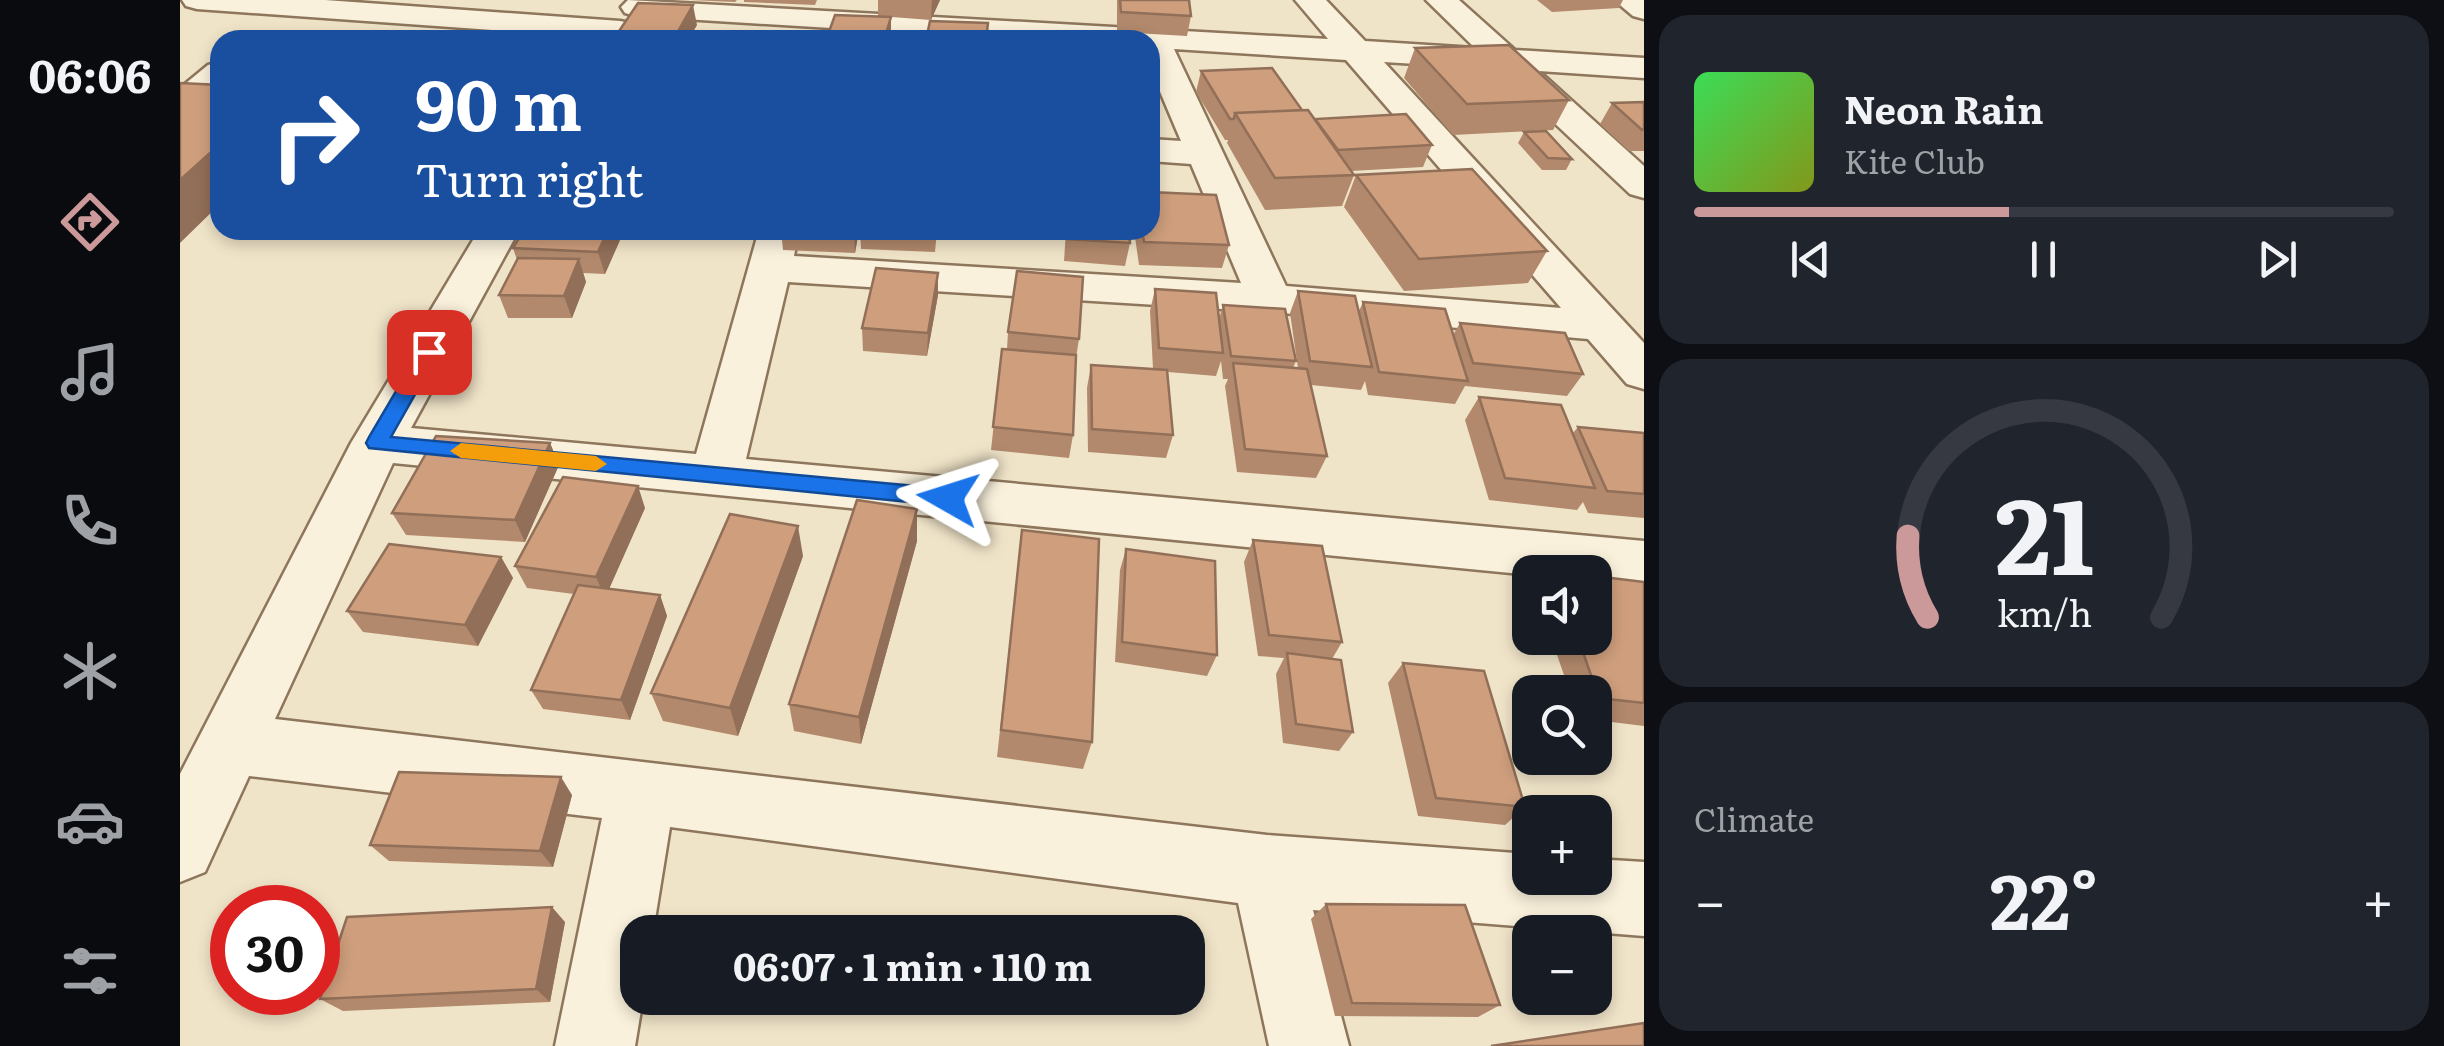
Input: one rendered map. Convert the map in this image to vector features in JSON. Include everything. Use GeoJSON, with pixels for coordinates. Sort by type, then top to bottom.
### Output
{"type":"FeatureCollection","features":[{"type":"Feature","properties":{"kind":"street"},"geometry":{"type":"LineString","coordinates":[[197,0],[300,7],[630,16],[839,10],[1064,30]]}},
{"type":"Feature","properties":{"kind":"street"},"geometry":{"type":"LineString","coordinates":[[603,0],[630,16]]}},
{"type":"Feature","properties":{"kind":"street"},"geometry":{"type":"LineString","coordinates":[[1310,0],[1644,373]]}},
{"type":"Feature","properties":{"kind":"street"},"geometry":{"type":"LineString","coordinates":[[1441,0],[1644,186]]}},
{"type":"Feature","properties":{"kind":"street"},"geometry":{"type":"LineString","coordinates":[[1629,0],[1644,10]]}},
{"type":"Feature","properties":{"kind":"street"},"geometry":{"type":"LineString","coordinates":[[272,30],[300,7]]}},
{"type":"Feature","properties":{"kind":"street"},"geometry":{"type":"LineString","coordinates":[[1160,38],[1644,68]]}},
{"type":"Feature","properties":{"kind":"street"},"geometry":{"type":"LineString","coordinates":[[1160,52],[1270,298]]}},
{"type":"Feature","properties":{"kind":"street"},"geometry":{"type":"LineString","coordinates":[[180,104],[210,80]]}},
{"type":"Feature","properties":{"kind":"street"},"geometry":{"type":"LineString","coordinates":[[1160,151],[1204,154]]}},
{"type":"Feature","properties":{"kind":"street"},"geometry":{"type":"LineString","coordinates":[[180,847],[377,443],[493,240]]}},
{"type":"Feature","properties":{"kind":"street"},"geometry":{"type":"LineString","coordinates":[[716,475],[775,249],[1602,326]]}},
{"type":"Feature","properties":{"kind":"street"},"geometry":{"type":"LineString","coordinates":[[377,443],[1644,564]]}},
{"type":"Feature","properties":{"kind":"street"},"geometry":{"type":"LineString","coordinates":[[230,744],[642,791],[1266,870],[1644,899]]}},
{"type":"Feature","properties":{"kind":"street"},"geometry":{"type":"LineString","coordinates":[[595,1046],[642,791]]}},
{"type":"Feature","properties":{"kind":"street"},"geometry":{"type":"LineString","coordinates":[[1266,870],[1309,1046]]}},
{"type":"Feature","properties":{"kind":"building"},"geometry":{"type":"Polygon","coordinates":[[[1120,0],[1189,0],[1191,16],[1121,12],[1120,0]]]}},
{"type":"Feature","properties":{"kind":"building"},"geometry":{"type":"Polygon","coordinates":[[[638,3],[693,5],[679,30],[620,30],[638,3]]]}},
{"type":"Feature","properties":{"kind":"building"},"geometry":{"type":"Polygon","coordinates":[[[835,15],[891,17],[887,30],[830,30],[835,15]]]}},
{"type":"Feature","properties":{"kind":"building"},"geometry":{"type":"Polygon","coordinates":[[[930,21],[988,23],[987,30],[928,30],[930,21]]]}},
{"type":"Feature","properties":{"kind":"building"},"geometry":{"type":"Polygon","coordinates":[[[1509,45],[1569,100],[1467,104],[1415,48],[1509,45]]]}},
{"type":"Feature","properties":{"kind":"building"},"geometry":{"type":"Polygon","coordinates":[[[1272,68],[1302,110],[1235,113],[1234,119],[1230,119],[1201,71],[1272,68]]]}},
{"type":"Feature","properties":{"kind":"building"},"geometry":{"type":"Polygon","coordinates":[[[180,83],[210,84],[210,153],[180,180],[180,83]]]}},
{"type":"Feature","properties":{"kind":"building"},"geometry":{"type":"Polygon","coordinates":[[[1644,102],[1642,130],[1612,103],[1644,102]]]}},
{"type":"Feature","properties":{"kind":"building"},"geometry":{"type":"Polygon","coordinates":[[[1308,110],[1354,175],[1275,178],[1235,113],[1308,110]]]}},
{"type":"Feature","properties":{"kind":"building"},"geometry":{"type":"Polygon","coordinates":[[[1406,114],[1432,145],[1338,150],[1315,119],[1406,114]]]}},
{"type":"Feature","properties":{"kind":"building"},"geometry":{"type":"Polygon","coordinates":[[[1546,131],[1572,159],[1548,158],[1524,132],[1546,131]]]}},
{"type":"Feature","properties":{"kind":"building"},"geometry":{"type":"Polygon","coordinates":[[[1472,169],[1547,251],[1419,259],[1356,175],[1472,169]]]}},
{"type":"Feature","properties":{"kind":"building"},"geometry":{"type":"Polygon","coordinates":[[[1160,192],[1216,195],[1229,245],[1144,242],[1160,240],[1160,192]]]}},
{"type":"Feature","properties":{"kind":"building"},"geometry":{"type":"Polygon","coordinates":[[[518,240],[603,240],[598,252],[513,248],[518,240]]]}},
{"type":"Feature","properties":{"kind":"building"},"geometry":{"type":"Polygon","coordinates":[[[1084,240],[1130,240],[1130,243],[1084,240]]]}},
{"type":"Feature","properties":{"kind":"building"},"geometry":{"type":"Polygon","coordinates":[[[518,258],[579,259],[564,296],[499,295],[518,258]]]}},
{"type":"Feature","properties":{"kind":"building"},"geometry":{"type":"Polygon","coordinates":[[[876,268],[938,273],[928,333],[862,328],[876,268]]]}},
{"type":"Feature","properties":{"kind":"building"},"geometry":{"type":"Polygon","coordinates":[[[1017,271],[1083,277],[1079,339],[1008,332],[1017,271]]]}},
{"type":"Feature","properties":{"kind":"building"},"geometry":{"type":"Polygon","coordinates":[[[1155,289],[1216,293],[1223,353],[1159,348],[1155,289]]]}},
{"type":"Feature","properties":{"kind":"building"},"geometry":{"type":"Polygon","coordinates":[[[1298,291],[1355,296],[1372,367],[1310,361],[1298,291]]]}},
{"type":"Feature","properties":{"kind":"building"},"geometry":{"type":"Polygon","coordinates":[[[1363,302],[1445,309],[1468,381],[1379,372],[1363,302]]]}},
{"type":"Feature","properties":{"kind":"building"},"geometry":{"type":"Polygon","coordinates":[[[1223,305],[1285,309],[1296,361],[1231,356],[1223,305]]]}},
{"type":"Feature","properties":{"kind":"building"},"geometry":{"type":"Polygon","coordinates":[[[1460,323],[1565,333],[1583,374],[1473,363],[1460,323]]]}},
{"type":"Feature","properties":{"kind":"building"},"geometry":{"type":"Polygon","coordinates":[[[1002,349],[1076,355],[1073,435],[993,427],[1002,349]]]}},
{"type":"Feature","properties":{"kind":"building"},"geometry":{"type":"Polygon","coordinates":[[[1233,363],[1307,369],[1327,456],[1245,449],[1233,363]]]}},
{"type":"Feature","properties":{"kind":"building"},"geometry":{"type":"Polygon","coordinates":[[[1091,365],[1167,370],[1173,435],[1092,429],[1091,365]]]}},
{"type":"Feature","properties":{"kind":"building"},"geometry":{"type":"Polygon","coordinates":[[[1479,397],[1561,405],[1595,488],[1505,478],[1479,397]]]}},
{"type":"Feature","properties":{"kind":"building"},"geometry":{"type":"Polygon","coordinates":[[[1578,427],[1644,433],[1644,494],[1607,491],[1578,427]]]}},
{"type":"Feature","properties":{"kind":"building"},"geometry":{"type":"Polygon","coordinates":[[[436,436],[550,443],[515,520],[392,513],[436,436]]]}},
{"type":"Feature","properties":{"kind":"building"},"geometry":{"type":"Polygon","coordinates":[[[563,477],[638,486],[596,577],[515,566],[563,477]]]}},
{"type":"Feature","properties":{"kind":"building"},"geometry":{"type":"Polygon","coordinates":[[[857,500],[917,509],[859,717],[789,704],[857,500]]]}},
{"type":"Feature","properties":{"kind":"building"},"geometry":{"type":"Polygon","coordinates":[[[730,514],[798,526],[730,708],[651,693],[730,514]]]}},
{"type":"Feature","properties":{"kind":"building"},"geometry":{"type":"Polygon","coordinates":[[[1022,530],[1099,539],[1092,742],[1001,730],[1022,530]]]}},
{"type":"Feature","properties":{"kind":"building"},"geometry":{"type":"Polygon","coordinates":[[[1253,540],[1322,546],[1342,642],[1269,635],[1253,540]]]}},
{"type":"Feature","properties":{"kind":"building"},"geometry":{"type":"Polygon","coordinates":[[[389,544],[501,557],[465,625],[347,611],[389,544]]]}},
{"type":"Feature","properties":{"kind":"building"},"geometry":{"type":"Polygon","coordinates":[[[1126,549],[1215,561],[1217,655],[1122,642],[1126,549]]]}},
{"type":"Feature","properties":{"kind":"building"},"geometry":{"type":"Polygon","coordinates":[[[1612,578],[1644,582],[1644,703],[1612,699],[1612,675],[1591,675],[1584,655],[1612,655],[1612,578]]]}},
{"type":"Feature","properties":{"kind":"building"},"geometry":{"type":"Polygon","coordinates":[[[578,585],[660,595],[621,700],[531,690],[578,585]]]}},
{"type":"Feature","properties":{"kind":"building"},"geometry":{"type":"Polygon","coordinates":[[[1287,653],[1341,660],[1353,732],[1296,724],[1287,653]]]}},
{"type":"Feature","properties":{"kind":"building"},"geometry":{"type":"Polygon","coordinates":[[[1403,663],[1484,671],[1512,775],[1515,775],[1521,795],[1512,795],[1512,806],[1436,798],[1403,663]]]}},
{"type":"Feature","properties":{"kind":"building"},"geometry":{"type":"Polygon","coordinates":[[[399,772],[561,777],[540,851],[370,845],[399,772]]]}},
{"type":"Feature","properties":{"kind":"building"},"geometry":{"type":"Polygon","coordinates":[[[1326,904],[1465,905],[1500,1005],[1352,1003],[1326,904]]]}},
{"type":"Feature","properties":{"kind":"building"},"geometry":{"type":"Polygon","coordinates":[[[552,907],[536,989],[340,998],[340,938],[347,917],[552,907]]]}},
{"type":"Feature","properties":{"kind":"building"},"geometry":{"type":"Polygon","coordinates":[[[1644,1023],[1644,1046],[1491,1046],[1644,1023]]]}},
{"type":"Feature","properties":{"kind":"slow traffic"},"geometry":{"type":"LineString","coordinates":[[461,451],[596,464]]}},
{"type":"Feature","properties":{"kind":"route"},"geometry":{"type":"LineString","coordinates":[[429,352],[377,443],[948,498]]}}]}
